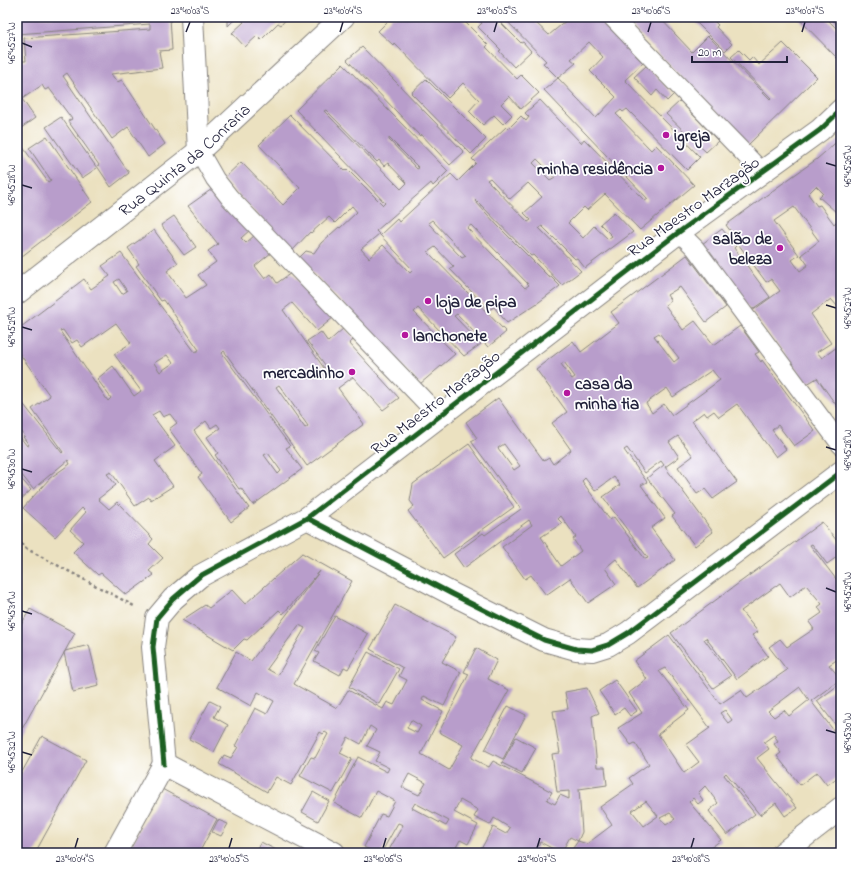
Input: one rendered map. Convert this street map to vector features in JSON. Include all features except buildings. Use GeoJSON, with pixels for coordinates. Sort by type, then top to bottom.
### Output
{"type":"FeatureCollection","features":[{"type":"Feature","properties":{"kind":"street"},"geometry":{"type":"LineString","coordinates":[[192,17],[199,151]]}},
{"type":"Feature","properties":{"kind":"street","name":"Rua Quinta da Conraria"},"geometry":{"type":"LineString","coordinates":[[17,293],[199,151],[343,17]]}},
{"type":"Feature","properties":{"kind":"street","name":"Rua Maestro Marzagão"},"geometry":{"type":"LineString","coordinates":[[157,618],[173,599],[200,576],[307,518],[679,232],[820,130],[841,110]]}},
{"type":"Feature","properties":{"kind":"street"},"geometry":{"type":"LineString","coordinates":[[307,518],[452,594],[544,640],[576,649],[592,650],[608,645],[628,633],[841,472]]}},
{"type":"Feature","properties":{"kind":"street"},"geometry":{"type":"LineString","coordinates":[[115,853],[164,764],[153,647],[157,618]]}},
{"type":"Feature","properties":{"kind":"street"},"geometry":{"type":"LineString","coordinates":[[164,764],[334,853]]}},
{"type":"Feature","properties":{"kind":"street"},"geometry":{"type":"LineString","coordinates":[[783,853],[841,808]]}},
{"type":"Feature","properties":{"kind":"lane"},"geometry":{"type":"LineString","coordinates":[[612,17],[762,172]]}},
{"type":"Feature","properties":{"kind":"lane"},"geometry":{"type":"LineString","coordinates":[[199,151],[215,179],[230,198],[439,416]]}},
{"type":"Feature","properties":{"kind":"lane"},"geometry":{"type":"LineString","coordinates":[[679,232],[695,248],[841,446]]}},
{"type":"Feature","properties":{"kind":"path"},"geometry":{"type":"LineString","coordinates":[[17,539],[27,549],[157,618]]}},
{"type":"Feature","properties":{"kind":"cycle path"},"geometry":{"type":"LineString","coordinates":[[164,764],[153,647],[157,618],[173,599],[200,576],[307,518],[679,232],[820,130],[841,110]]}},
{"type":"Feature","properties":{"kind":"cycle path"},"geometry":{"type":"LineString","coordinates":[[307,518],[452,594],[544,640],[576,649],[592,650],[608,645],[628,633],[841,472]]}},
{"type":"Feature","properties":{"kind":"place","name":"igreja"},"geometry":{"type":"Point","coordinates":[666,135]}},
{"type":"Feature","properties":{"kind":"place","name":"minha residência"},"geometry":{"type":"Point","coordinates":[661,168]}},
{"type":"Feature","properties":{"kind":"place","name":"salão de beleza"},"geometry":{"type":"Point","coordinates":[780,248]}},
{"type":"Feature","properties":{"kind":"place","name":"loja de pipa"},"geometry":{"type":"Point","coordinates":[428,301]}},
{"type":"Feature","properties":{"kind":"place","name":"lanchonete"},"geometry":{"type":"Point","coordinates":[405,335]}},
{"type":"Feature","properties":{"kind":"place","name":"mercadinho"},"geometry":{"type":"Point","coordinates":[352,372]}},
{"type":"Feature","properties":{"kind":"place","name":"casa da minha tia"},"geometry":{"type":"Point","coordinates":[567,393]}}]}
